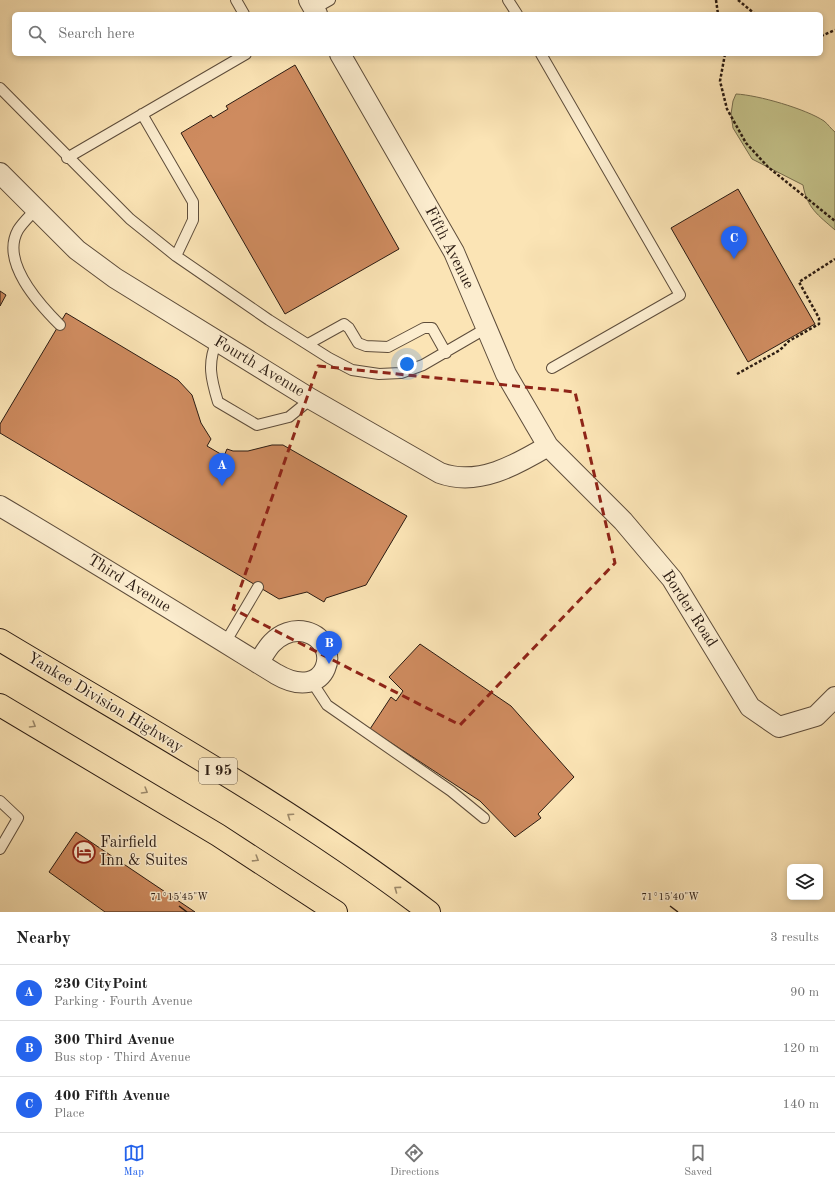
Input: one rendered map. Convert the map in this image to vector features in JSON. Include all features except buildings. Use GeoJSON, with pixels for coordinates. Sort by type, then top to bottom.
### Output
{"type":"FeatureCollection","features":[{"type":"Feature","properties":{"kind":"highway","name":"Yankee Division Highway"},"geometry":{"type":"LineString","coordinates":[[0,640],[240,784],[357,861],[428,912]]}},
{"type":"Feature","properties":{"kind":"highway"},"geometry":{"type":"LineString","coordinates":[[0,705],[230,843],[336,912]]}},
{"type":"Feature","properties":{"kind":"street","name":"Fifth Avenue"},"geometry":{"type":"LineString","coordinates":[[341,56],[454,252],[471,289],[485,329],[506,374],[526,412],[548,446]]}},
{"type":"Feature","properties":{"kind":"street","name":"Fourth Avenue"},"geometry":{"type":"LineString","coordinates":[[0,173],[77,250],[97,265],[312,399],[428,467],[452,476],[465,477],[493,473],[521,462],[548,446]]}},
{"type":"Feature","properties":{"kind":"street","name":"Border Road"},"geometry":{"type":"LineString","coordinates":[[548,446],[623,521],[672,579],[750,707],[779,727],[816,716],[835,697]]}},
{"type":"Feature","properties":{"kind":"street","name":"Third Avenue"},"geometry":{"type":"LineString","coordinates":[[0,506],[289,682],[302,684],[312,682]]}},
{"type":"Feature","properties":{"kind":"street"},"geometry":{"type":"LineString","coordinates":[[258,663],[272,643],[284,634],[300,630],[312,634],[321,640],[327,653],[326,664],[322,675],[312,682]]}},
{"type":"Feature","properties":{"kind":"lane"},"geometry":{"type":"LineString","coordinates":[[236,0],[243,12]]}},
{"type":"Feature","properties":{"kind":"lane"},"geometry":{"type":"LineString","coordinates":[[508,0],[515,12]]}},
{"type":"Feature","properties":{"kind":"lane"},"geometry":{"type":"LineString","coordinates":[[67,158],[243,56]]}},
{"type":"Feature","properties":{"kind":"lane"},"geometry":{"type":"LineString","coordinates":[[542,56],[680,295],[552,368]]}},
{"type":"Feature","properties":{"kind":"lane"},"geometry":{"type":"LineString","coordinates":[[0,88],[67,158],[130,219],[176,256],[221,288],[308,344],[352,370],[379,374],[401,373],[423,365],[446,353],[485,329]]}},
{"type":"Feature","properties":{"kind":"lane"},"geometry":{"type":"LineString","coordinates":[[142,114],[193,202],[193,220],[176,256]]}},
{"type":"Feature","properties":{"kind":"lane"},"geometry":{"type":"LineString","coordinates":[[36,209],[18,230],[14,242],[14,254],[24,282],[38,304],[60,324]]}},
{"type":"Feature","properties":{"kind":"lane"},"geometry":{"type":"LineString","coordinates":[[308,344],[344,324],[349,328],[358,343],[366,346],[388,347],[424,328],[432,328],[446,353]]}},
{"type":"Feature","properties":{"kind":"lane"},"geometry":{"type":"LineString","coordinates":[[217,341],[212,352],[210,370],[218,402],[257,425],[289,418],[312,399]]}},
{"type":"Feature","properties":{"kind":"lane"},"geometry":{"type":"LineString","coordinates":[[225,643],[258,587]]}},
{"type":"Feature","properties":{"kind":"lane"},"geometry":{"type":"LineString","coordinates":[[312,682],[327,705],[451,791],[484,818]]}},
{"type":"Feature","properties":{"kind":"lane"},"geometry":{"type":"LineString","coordinates":[[0,801],[18,818],[0,849]]}},
{"type":"Feature","properties":{"kind":"path"},"geometry":{"type":"LineString","coordinates":[[716,0],[718,12]]}},
{"type":"Feature","properties":{"kind":"path"},"geometry":{"type":"LineString","coordinates":[[738,0],[753,12]]}},
{"type":"Feature","properties":{"kind":"path"},"geometry":{"type":"LineString","coordinates":[[823,35],[835,30]]}},
{"type":"Feature","properties":{"kind":"path"},"geometry":{"type":"LineString","coordinates":[[725,56],[720,81],[727,109],[746,143],[768,167],[835,221]]}},
{"type":"Feature","properties":{"kind":"path"},"geometry":{"type":"LineString","coordinates":[[737,374],[780,350],[789,341],[819,324],[819,318],[798,282],[835,259]]}},
{"type":"Feature","properties":{"kind":"highlighted area"},"geometry":{"type":"Polygon","coordinates":[[[318,366],[575,392],[615,563],[460,725],[233,609],[318,366]]]}},
{"type":"Feature","properties":{"kind":"shaded area"},"geometry":{"type":"Polygon","coordinates":[[[736,94],[756,97],[794,107],[816,116],[824,121],[835,132],[835,230],[818,215],[810,205],[803,185],[752,159],[733,128],[731,114],[733,101],[736,94]]]}},
{"type":"Feature","properties":{"kind":"place","name":"400 Fifth Avenue"},"geometry":{"type":"Point","coordinates":[734,259]}},
{"type":"Feature","properties":{"kind":"place","name":"230 CityPoint"},"geometry":{"type":"Point","coordinates":[222,486]}},
{"type":"Feature","properties":{"kind":"place","name":"300 Third Avenue"},"geometry":{"type":"Point","coordinates":[329,664]}},
{"type":"Feature","properties":{"kind":"place","name":"Fairfield Inn & Suites"},"geometry":{"type":"Point","coordinates":[84,852]}}]}
